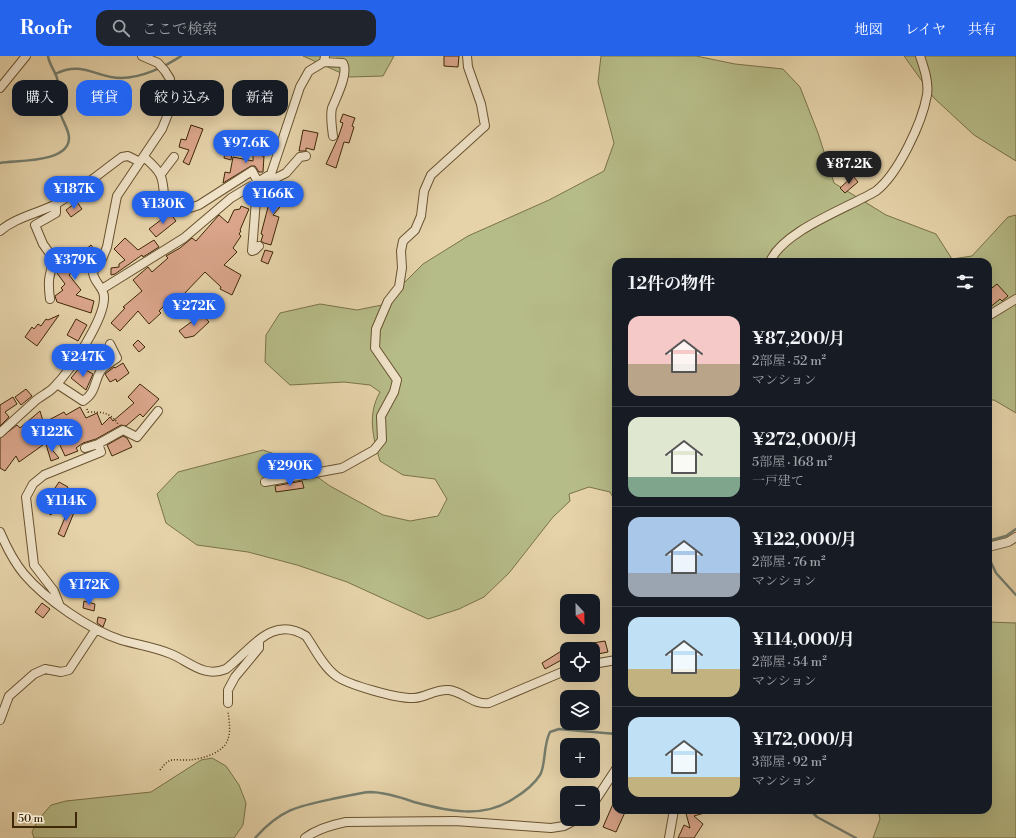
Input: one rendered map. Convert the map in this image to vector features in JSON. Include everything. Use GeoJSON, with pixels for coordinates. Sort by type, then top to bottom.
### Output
{"type":"FeatureCollection","features":[{"type":"Feature","properties":{"kind":"street"},"geometry":{"type":"LineString","coordinates":[[0,88],[26,56]]}},
{"type":"Feature","properties":{"kind":"street"},"geometry":{"type":"LineString","coordinates":[[0,432],[36,400],[57,384],[94,330],[104,303],[102,289],[94,278],[93,272],[107,247],[117,196],[162,129],[168,114],[171,89],[170,79],[158,63],[142,56]]}},
{"type":"Feature","properties":{"kind":"street"},"geometry":{"type":"LineString","coordinates":[[265,482],[342,468],[374,450],[382,440],[381,416],[394,392],[397,380],[375,348],[376,329],[388,301],[399,287],[402,268],[401,251],[403,241],[415,230],[421,216],[424,191],[431,175],[485,126],[481,104],[468,67],[467,56]]}},
{"type":"Feature","properties":{"kind":"street"},"geometry":{"type":"LineString","coordinates":[[773,258],[779,248],[788,239],[808,227],[858,202],[885,184],[898,165],[917,127],[927,95],[927,80],[920,56]]}},
{"type":"Feature","properties":{"kind":"street"},"geometry":{"type":"LineString","coordinates":[[259,246],[255,250],[252,250],[256,200],[273,177],[300,87],[309,71],[325,59],[343,64],[345,69],[338,97],[332,109],[333,136]]}},
{"type":"Feature","properties":{"kind":"street"},"geometry":{"type":"LineString","coordinates":[[0,231],[22,217],[56,204],[122,157],[128,156],[142,160],[159,170],[161,174],[165,206],[176,209],[187,209],[199,205],[252,171],[258,182]]}},
{"type":"Feature","properties":{"kind":"street"},"geometry":{"type":"LineString","coordinates":[[102,289],[184,238],[231,198],[258,182],[286,173],[300,157],[306,156]]}},
{"type":"Feature","properties":{"kind":"street"},"geometry":{"type":"LineString","coordinates":[[161,174],[174,158]]}},
{"type":"Feature","properties":{"kind":"street"},"geometry":{"type":"LineString","coordinates":[[50,299],[48,283],[49,272],[56,261],[44,244],[35,225],[56,213],[56,204]]}},
{"type":"Feature","properties":{"kind":"street"},"geometry":{"type":"LineString","coordinates":[[992,314],[1016,299]]}},
{"type":"Feature","properties":{"kind":"street"},"geometry":{"type":"LineString","coordinates":[[57,384],[83,401],[88,398],[100,371],[117,358],[110,344]]}},
{"type":"Feature","properties":{"kind":"street"},"geometry":{"type":"LineString","coordinates":[[85,448],[98,444],[123,430],[137,437],[158,411]]}},
{"type":"Feature","properties":{"kind":"street"},"geometry":{"type":"LineString","coordinates":[[59,604],[54,591],[34,565],[26,497],[33,484],[44,475],[101,452],[98,444]]}},
{"type":"Feature","properties":{"kind":"street"},"geometry":{"type":"LineString","coordinates":[[0,532],[23,573],[32,583],[59,604],[96,629],[121,640],[150,646],[172,654],[198,669],[209,672],[219,672],[226,669],[269,632],[285,628],[300,632],[306,636],[334,674],[343,681],[403,698],[421,696],[437,690],[451,690],[475,702],[489,703],[560,673]]}},
{"type":"Feature","properties":{"kind":"street"},"geometry":{"type":"LineString","coordinates":[[992,546],[1008,542],[1016,537]]}},
{"type":"Feature","properties":{"kind":"street"},"geometry":{"type":"LineString","coordinates":[[0,720],[8,696],[34,674],[44,669],[61,672],[69,670],[96,629]]}},
{"type":"Feature","properties":{"kind":"street"},"geometry":{"type":"LineString","coordinates":[[228,703],[228,690],[235,677],[259,648],[259,641]]}},
{"type":"Feature","properties":{"kind":"street"},"geometry":{"type":"LineString","coordinates":[[600,663],[612,661]]}},
{"type":"Feature","properties":{"kind":"street"},"geometry":{"type":"LineString","coordinates":[[600,793],[612,775]]}},
{"type":"Feature","properties":{"kind":"street"},"geometry":{"type":"LineString","coordinates":[[669,838],[673,814]]}},
{"type":"Feature","properties":{"kind":"street"},"geometry":{"type":"LineString","coordinates":[[304,838],[325,828],[346,822],[455,821],[551,828],[564,826]]}},
{"type":"Feature","properties":{"kind":"path"},"geometry":{"type":"LineString","coordinates":[[83,401],[88,412],[108,414],[114,417],[123,430]]}},
{"type":"Feature","properties":{"kind":"path"},"geometry":{"type":"LineString","coordinates":[[160,770],[166,762],[175,758],[189,760],[207,757],[224,746],[228,739],[228,703]]}},
{"type":"Feature","properties":{"kind":"green space"},"geometry":{"type":"Polygon","coordinates":[[[303,56],[394,56],[383,76],[350,77],[303,56]]]}},
{"type":"Feature","properties":{"kind":"green space"},"geometry":{"type":"Polygon","coordinates":[[[601,56],[696,56],[735,64],[783,69],[800,87],[818,133],[834,183],[886,215],[936,234],[951,258],[612,258],[612,496],[610,492],[589,487],[569,494],[570,501],[553,517],[509,573],[484,597],[459,609],[428,619],[347,582],[297,565],[248,552],[197,545],[166,523],[157,494],[178,472],[263,450],[295,461],[330,486],[383,515],[410,521],[438,516],[447,499],[435,479],[403,475],[380,461],[373,435],[372,418],[380,392],[370,385],[344,382],[290,385],[265,362],[266,335],[280,313],[320,304],[357,310],[382,305],[423,264],[468,236],[549,200],[604,171],[614,143],[598,82],[601,56]]]}},
{"type":"Feature","properties":{"kind":"green space"},"geometry":{"type":"Polygon","coordinates":[[[904,56],[1016,56],[1016,161],[974,135],[934,98],[904,56]]]}},
{"type":"Feature","properties":{"kind":"green space"},"geometry":{"type":"Polygon","coordinates":[[[1016,215],[1016,413],[992,400],[992,258],[959,258],[972,256],[1008,217],[1016,215]]]}},
{"type":"Feature","properties":{"kind":"green space"},"geometry":{"type":"Polygon","coordinates":[[[992,622],[1016,623],[1016,838],[873,838],[880,819],[879,814],[992,814],[992,622]]]}},
{"type":"Feature","properties":{"kind":"green space"},"geometry":{"type":"Polygon","coordinates":[[[212,758],[226,766],[239,785],[246,803],[243,825],[234,838],[34,838],[32,832],[38,820],[51,805],[66,801],[151,792],[201,760],[212,758]]]}},
{"type":"Feature","properties":{"kind":"building"},"geometry":{"type":"Polygon","coordinates":[[[444,56],[459,56],[458,67],[444,66],[444,56]]]}},
{"type":"Feature","properties":{"kind":"building"},"geometry":{"type":"Polygon","coordinates":[[[343,114],[355,118],[352,126],[354,127],[349,143],[344,142],[336,168],[326,164],[338,138],[343,123],[340,122],[343,114]]]}},
{"type":"Feature","properties":{"kind":"building"},"geometry":{"type":"Polygon","coordinates":[[[191,125],[203,129],[189,165],[183,162],[189,150],[179,147],[181,139],[186,140],[191,125]]]}},
{"type":"Feature","properties":{"kind":"building"},"geometry":{"type":"Polygon","coordinates":[[[303,130],[318,133],[314,150],[306,148],[306,151],[299,151],[303,130]]]}},
{"type":"Feature","properties":{"kind":"building"},"geometry":{"type":"Polygon","coordinates":[[[253,147],[262,147],[262,156],[264,156],[263,172],[259,172],[255,166],[251,166],[223,183],[225,172],[230,173],[233,157],[253,161],[253,147]]]}},
{"type":"Feature","properties":{"kind":"building"},"geometry":{"type":"Polygon","coordinates":[[[225,152],[232,153],[231,160],[224,158],[225,152]]]}},
{"type":"Feature","properties":{"kind":"building"},"geometry":{"type":"Polygon","coordinates":[[[853,176],[858,182],[845,193],[840,188],[853,176]]]}},
{"type":"Feature","properties":{"kind":"building"},"geometry":{"type":"Polygon","coordinates":[[[284,186],[292,193],[273,215],[279,217],[271,245],[261,241],[263,235],[261,234],[268,207],[266,205],[284,186]]]}},
{"type":"Feature","properties":{"kind":"building"},"geometry":{"type":"Polygon","coordinates":[[[77,202],[82,209],[71,217],[66,210],[77,202]]]}},
{"type":"Feature","properties":{"kind":"building"},"geometry":{"type":"Polygon","coordinates":[[[241,206],[249,209],[240,230],[241,231],[239,234],[241,236],[233,248],[237,252],[224,265],[241,275],[232,295],[220,289],[221,287],[205,272],[183,295],[185,296],[180,303],[172,297],[159,311],[161,313],[149,324],[138,311],[120,331],[111,323],[125,308],[123,307],[142,291],[133,280],[148,267],[152,272],[168,258],[166,256],[180,248],[192,238],[196,241],[219,215],[228,223],[234,210],[240,209],[241,206]]]}},
{"type":"Feature","properties":{"kind":"building"},"geometry":{"type":"Polygon","coordinates":[[[170,213],[176,221],[156,237],[149,229],[170,213]]]}},
{"type":"Feature","properties":{"kind":"building"},"geometry":{"type":"Polygon","coordinates":[[[125,238],[138,250],[154,240],[159,247],[143,257],[142,255],[115,274],[111,275],[111,268],[119,267],[119,264],[125,260],[114,249],[125,238]]]}},
{"type":"Feature","properties":{"kind":"building"},"geometry":{"type":"Polygon","coordinates":[[[91,245],[98,254],[96,258],[81,269],[80,267],[69,275],[81,290],[76,295],[94,301],[91,313],[57,302],[55,296],[63,290],[61,288],[65,284],[57,273],[65,266],[62,261],[68,256],[72,261],[91,245]]]}},
{"type":"Feature","properties":{"kind":"building"},"geometry":{"type":"Polygon","coordinates":[[[265,250],[273,252],[268,264],[261,261],[265,250]]]}},
{"type":"Feature","properties":{"kind":"building"},"geometry":{"type":"Polygon","coordinates":[[[997,284],[1008,296],[1002,301],[1000,299],[992,306],[992,288],[997,284]]]}},
{"type":"Feature","properties":{"kind":"building"},"geometry":{"type":"Polygon","coordinates":[[[202,314],[209,322],[194,336],[185,338],[179,331],[202,314]]]}},
{"type":"Feature","properties":{"kind":"building"},"geometry":{"type":"Polygon","coordinates":[[[59,315],[37,346],[25,337],[32,327],[34,329],[38,324],[41,326],[46,319],[48,320],[59,315]]]}},
{"type":"Feature","properties":{"kind":"building"},"geometry":{"type":"Polygon","coordinates":[[[76,319],[87,325],[78,341],[67,335],[76,319]]]}},
{"type":"Feature","properties":{"kind":"building"},"geometry":{"type":"Polygon","coordinates":[[[138,340],[145,347],[139,352],[133,345],[138,340]]]}},
{"type":"Feature","properties":{"kind":"building"},"geometry":{"type":"Polygon","coordinates":[[[123,363],[129,373],[117,382],[116,379],[110,382],[105,374],[114,367],[115,368],[123,363]]]}},
{"type":"Feature","properties":{"kind":"building"},"geometry":{"type":"Polygon","coordinates":[[[80,367],[93,374],[86,390],[71,378],[80,367]]]}},
{"type":"Feature","properties":{"kind":"building"},"geometry":{"type":"Polygon","coordinates":[[[140,384],[159,399],[143,417],[140,414],[126,426],[121,425],[96,439],[83,443],[76,448],[78,451],[65,456],[59,443],[59,441],[70,436],[64,421],[51,428],[47,421],[64,412],[66,415],[80,407],[86,418],[97,413],[102,425],[110,417],[113,421],[134,403],[128,397],[140,384]]]}},
{"type":"Feature","properties":{"kind":"building"},"geometry":{"type":"Polygon","coordinates":[[[26,389],[32,396],[21,405],[15,397],[26,389]]]}},
{"type":"Feature","properties":{"kind":"building"},"geometry":{"type":"Polygon","coordinates":[[[13,397],[17,404],[5,412],[9,417],[0,426],[0,405],[13,397]]]}},
{"type":"Feature","properties":{"kind":"building"},"geometry":{"type":"Polygon","coordinates":[[[40,411],[43,421],[34,428],[41,436],[39,438],[43,445],[19,462],[16,456],[5,471],[0,468],[0,438],[17,425],[20,428],[40,411]]]}},
{"type":"Feature","properties":{"kind":"building"},"geometry":{"type":"Polygon","coordinates":[[[123,436],[127,438],[132,447],[112,456],[107,445],[123,436]]]}},
{"type":"Feature","properties":{"kind":"building"},"geometry":{"type":"Polygon","coordinates":[[[45,441],[59,458],[51,461],[45,441]]]}},
{"type":"Feature","properties":{"kind":"building"},"geometry":{"type":"Polygon","coordinates":[[[302,481],[304,488],[276,492],[275,486],[302,481]]]}},
{"type":"Feature","properties":{"kind":"building"},"geometry":{"type":"Polygon","coordinates":[[[59,482],[68,487],[51,515],[40,508],[51,490],[53,491],[59,482]]]}},
{"type":"Feature","properties":{"kind":"building"},"geometry":{"type":"Polygon","coordinates":[[[69,508],[75,510],[64,537],[58,534],[69,508]]]}},
{"type":"Feature","properties":{"kind":"building"},"geometry":{"type":"Polygon","coordinates":[[[84,601],[95,604],[94,611],[83,608],[84,601]]]}},
{"type":"Feature","properties":{"kind":"building"},"geometry":{"type":"Polygon","coordinates":[[[42,603],[50,609],[43,618],[35,612],[42,603]]]}},
{"type":"Feature","properties":{"kind":"building"},"geometry":{"type":"Polygon","coordinates":[[[98,617],[106,619],[103,627],[97,623],[98,617]]]}},
{"type":"Feature","properties":{"kind":"building"},"geometry":{"type":"Polygon","coordinates":[[[605,641],[608,652],[600,654],[599,642],[605,641]]]}},
{"type":"Feature","properties":{"kind":"building"},"geometry":{"type":"Polygon","coordinates":[[[560,652],[560,661],[545,669],[542,663],[560,652]]]}},
{"type":"Feature","properties":{"kind":"building"},"geometry":{"type":"Polygon","coordinates":[[[612,806],[612,814],[624,814],[616,832],[603,827],[612,806]]]}},
{"type":"Feature","properties":{"kind":"building"},"geometry":{"type":"Polygon","coordinates":[[[686,814],[701,814],[694,816],[703,824],[694,838],[678,838],[684,825],[690,828],[686,814]]]}},
{"type":"Feature","properties":{"kind":"waterway"},"geometry":{"type":"LineString","coordinates":[[0,163],[41,159],[61,152],[67,146],[69,135],[61,115],[58,82],[48,56]]}},
{"type":"Feature","properties":{"kind":"waterway"},"geometry":{"type":"LineString","coordinates":[[55,74],[65,70],[82,69],[112,77],[129,78],[145,74],[168,64],[181,56]]}},
{"type":"Feature","properties":{"kind":"waterway"},"geometry":{"type":"LineString","coordinates":[[992,540],[1006,536],[1016,529]]}},
{"type":"Feature","properties":{"kind":"waterway"},"geometry":{"type":"LineString","coordinates":[[992,564],[996,573],[1016,595]]}},
{"type":"Feature","properties":{"kind":"waterway"},"geometry":{"type":"LineString","coordinates":[[255,838],[274,820],[301,806],[365,792],[386,794],[426,805],[452,810],[477,811],[490,809],[517,797],[534,783],[542,771],[546,743],[550,732],[559,729],[612,734]]}},
{"type":"Feature","properties":{"kind":"waterway"},"geometry":{"type":"LineString","coordinates":[[814,814],[856,838]]}}]}
